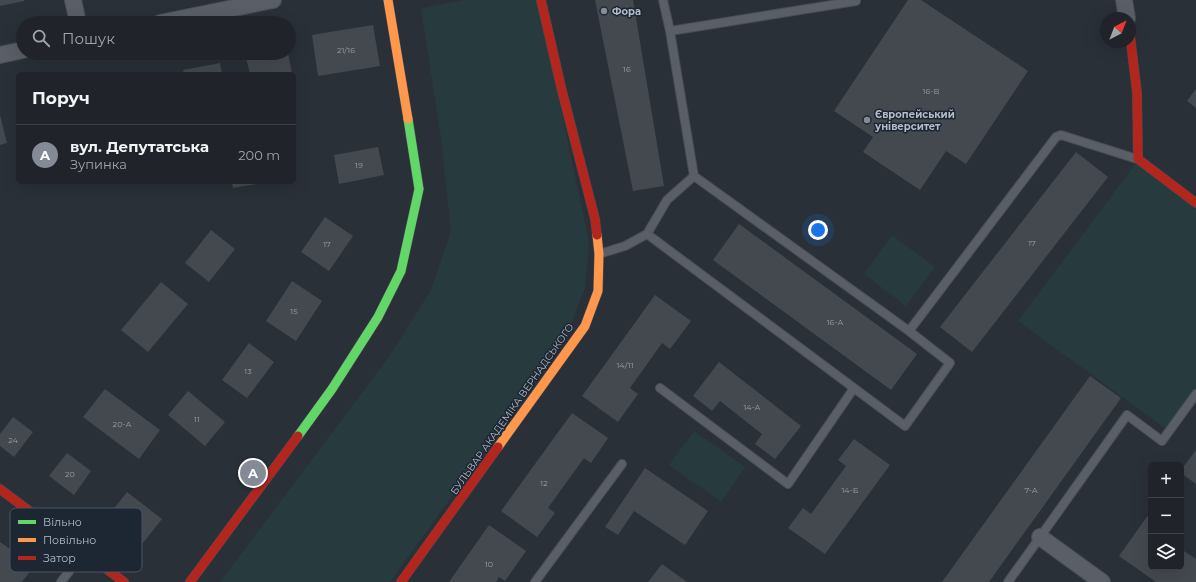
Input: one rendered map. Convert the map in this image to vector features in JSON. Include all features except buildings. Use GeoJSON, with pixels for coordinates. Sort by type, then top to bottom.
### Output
{"type":"FeatureCollection","features":[{"type":"Feature","properties":{"kind":"main road"},"geometry":{"type":"LineString","coordinates":[[190,582],[332,389],[378,317],[401,271],[420,189],[388,0]]}},
{"type":"Feature","properties":{"kind":"main road","name":"БУЛЬВАР АКАДЕМІКА ВЕРНАДСЬКОГО"},"geometry":{"type":"LineString","coordinates":[[401,582],[585,326],[598,291],[599,254],[595,219],[562,91],[541,0]]}},
{"type":"Feature","properties":{"kind":"main road"},"geometry":{"type":"LineString","coordinates":[[1132,48],[1137,93],[1138,159],[1196,203]]}},
{"type":"Feature","properties":{"kind":"main road"},"geometry":{"type":"LineString","coordinates":[[0,490],[24,508]]}},
{"type":"Feature","properties":{"kind":"main road"},"geometry":{"type":"LineString","coordinates":[[111,572],[124,582]]}},
{"type":"Feature","properties":{"kind":"street"},"geometry":{"type":"LineString","coordinates":[[73,0],[76,16]]}},
{"type":"Feature","properties":{"kind":"street"},"geometry":{"type":"LineString","coordinates":[[194,16],[273,0]]}},
{"type":"Feature","properties":{"kind":"street"},"geometry":{"type":"LineString","coordinates":[[1124,0],[1126,12]]}},
{"type":"Feature","properties":{"kind":"street"},"geometry":{"type":"LineString","coordinates":[[0,55],[16,52]]}},
{"type":"Feature","properties":{"kind":"street"},"geometry":{"type":"LineString","coordinates":[[1040,537],[1102,582]]}},
{"type":"Feature","properties":{"kind":"lane"},"geometry":{"type":"LineString","coordinates":[[647,234],[905,426],[950,363],[909,331],[694,176],[670,31],[663,0]]}},
{"type":"Feature","properties":{"kind":"lane"},"geometry":{"type":"LineString","coordinates":[[670,31],[856,1]]}},
{"type":"Feature","properties":{"kind":"lane"},"geometry":{"type":"LineString","coordinates":[[909,331],[1056,137],[1061,135],[1138,159]]}},
{"type":"Feature","properties":{"kind":"lane"},"geometry":{"type":"LineString","coordinates":[[599,254],[625,246],[647,234],[667,200],[694,176]]}},
{"type":"Feature","properties":{"kind":"lane"},"geometry":{"type":"LineString","coordinates":[[660,388],[788,484],[854,388]]}},
{"type":"Feature","properties":{"kind":"lane"},"geometry":{"type":"LineString","coordinates":[[1008,582],[1127,415],[1162,441],[1196,394]]}},
{"type":"Feature","properties":{"kind":"lane"},"geometry":{"type":"LineString","coordinates":[[535,582],[622,464]]}},
{"type":"Feature","properties":{"kind":"lane"},"geometry":{"type":"LineString","coordinates":[[61,582],[69,572]]}},
{"type":"Feature","properties":{"kind":"green space"},"geometry":{"type":"Polygon","coordinates":[[[464,0],[538,0],[589,242],[585,288],[564,342],[390,582],[220,582],[388,358],[431,290],[451,231],[441,138],[421,8],[464,0]]]}},
{"type":"Feature","properties":{"kind":"green space"},"geometry":{"type":"Polygon","coordinates":[[[1136,163],[1196,209],[1196,394],[1169,431],[1018,321],[1136,163]]]}},
{"type":"Feature","properties":{"kind":"green space"},"geometry":{"type":"Polygon","coordinates":[[[892,235],[935,267],[906,306],[864,274],[892,235]]]}},
{"type":"Feature","properties":{"kind":"green space"},"geometry":{"type":"Polygon","coordinates":[[[694,431],[745,467],[721,502],[669,465],[694,431]]]}},
{"type":"Feature","properties":{"kind":"traffic: fast"},"geometry":{"type":"LineString","coordinates":[[298,436],[332,389],[378,317],[401,271],[419,189],[408,119]]}},
{"type":"Feature","properties":{"kind":"traffic: slow"},"geometry":{"type":"LineString","coordinates":[[388,0],[408,119]]}},
{"type":"Feature","properties":{"kind":"traffic: slow"},"geometry":{"type":"LineString","coordinates":[[498,447],[585,326],[598,291],[599,254],[597,235]]}},
{"type":"Feature","properties":{"kind":"traffic: jam"},"geometry":{"type":"LineString","coordinates":[[541,0],[562,91],[595,219],[597,235]]}},
{"type":"Feature","properties":{"kind":"traffic: jam"},"geometry":{"type":"LineString","coordinates":[[1132,48],[1137,93],[1138,159],[1196,203]]}},
{"type":"Feature","properties":{"kind":"traffic: jam"},"geometry":{"type":"LineString","coordinates":[[190,582],[298,436]]}},
{"type":"Feature","properties":{"kind":"traffic: jam"},"geometry":{"type":"LineString","coordinates":[[401,582],[498,447]]}},
{"type":"Feature","properties":{"kind":"traffic: jam"},"geometry":{"type":"LineString","coordinates":[[0,489],[25,508]]}},
{"type":"Feature","properties":{"kind":"traffic: jam"},"geometry":{"type":"LineString","coordinates":[[111,572],[124,582]]}},
{"type":"Feature","properties":{"kind":"place","name":"Фора"},"geometry":{"type":"Point","coordinates":[604,11]}},
{"type":"Feature","properties":{"kind":"place","name":"Європейський університет"},"geometry":{"type":"Point","coordinates":[867,120]}},
{"type":"Feature","properties":{"kind":"place","name":"вул. Депутатська"},"geometry":{"type":"Point","coordinates":[253,473]}}]}
